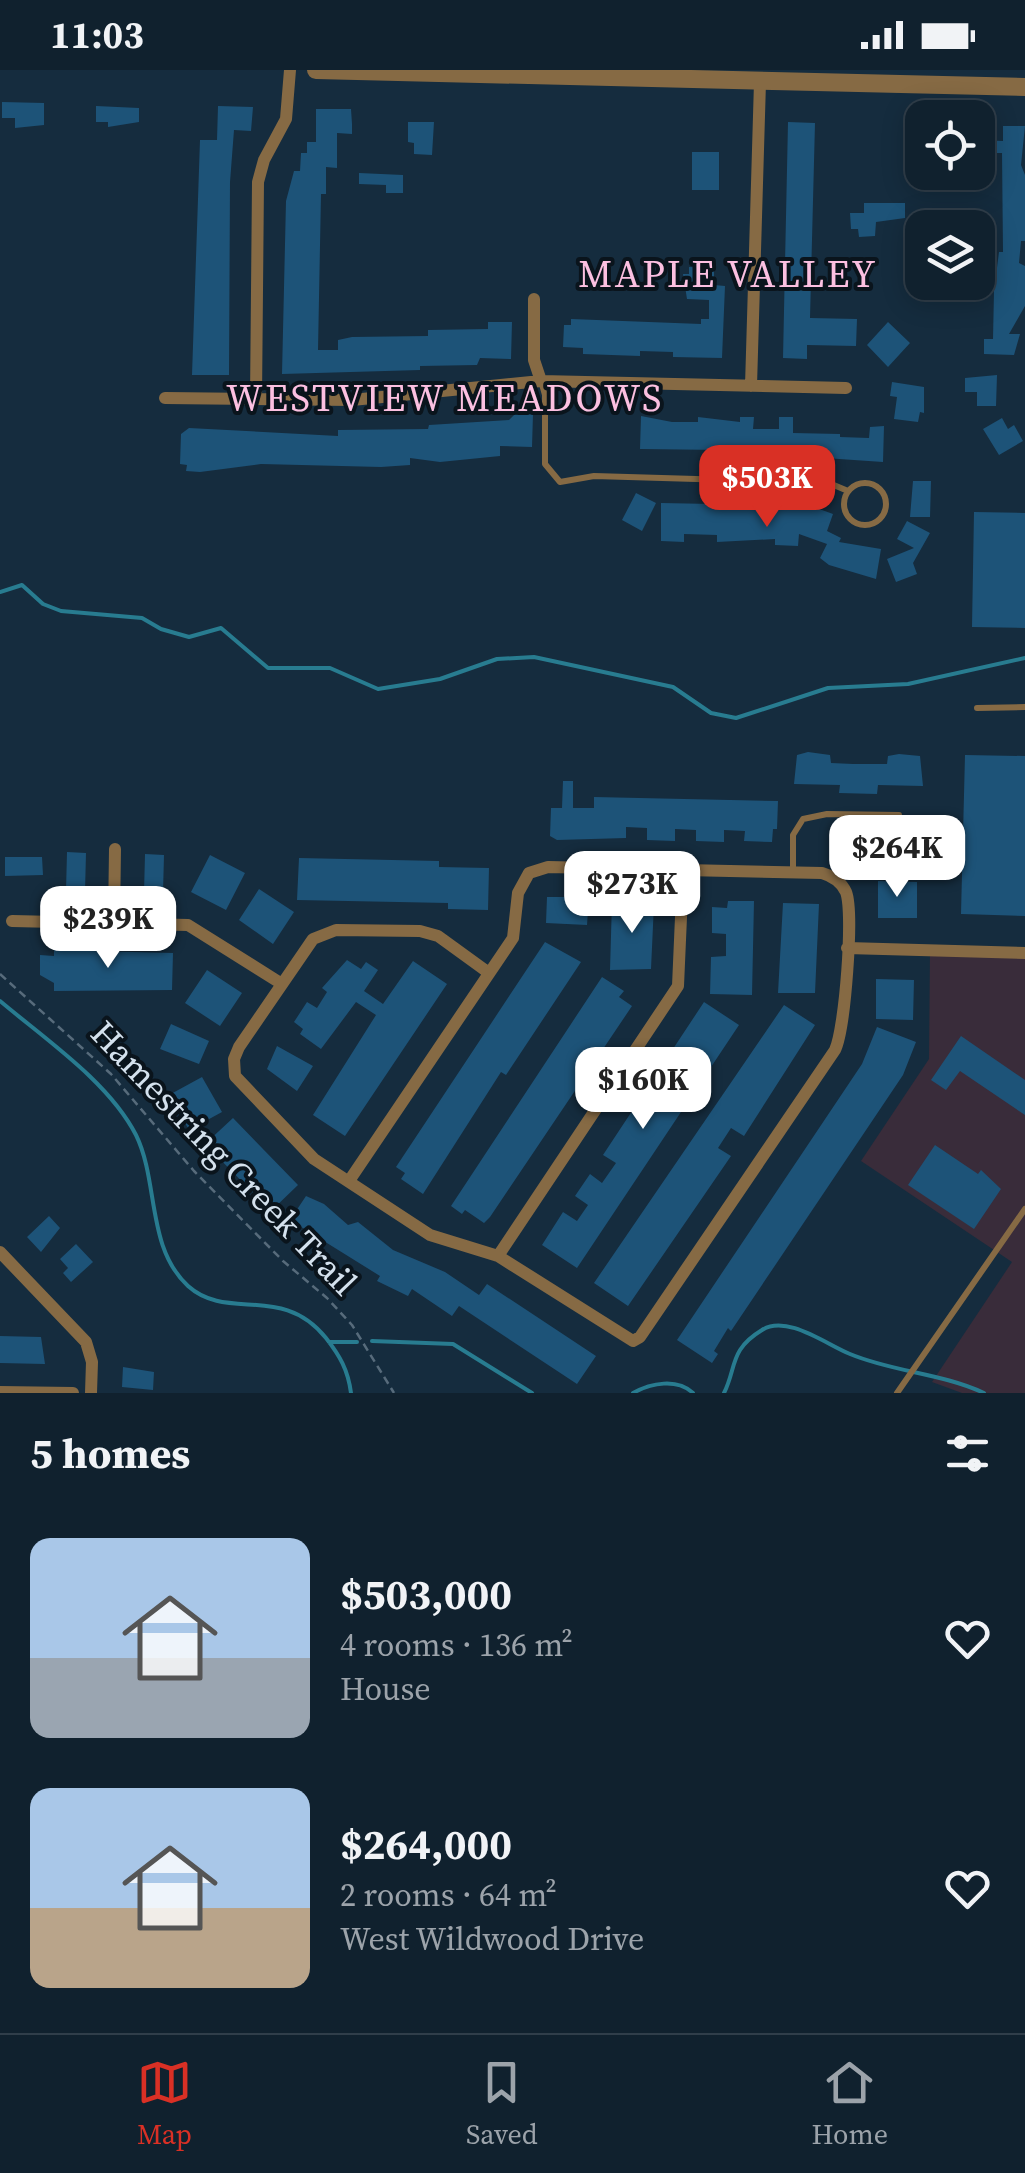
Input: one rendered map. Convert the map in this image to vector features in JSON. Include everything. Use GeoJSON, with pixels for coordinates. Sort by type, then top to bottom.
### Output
{"type":"FeatureCollection","features":[{"type":"Feature","properties":{"kind":"street"},"geometry":{"type":"LineString","coordinates":[[256,399],[258,182],[264,160],[286,119],[290,70]]}},
{"type":"Feature","properties":{"kind":"street"},"geometry":{"type":"LineString","coordinates":[[316,70],[760,82],[907,78],[1025,87]]}},
{"type":"Feature","properties":{"kind":"street"},"geometry":{"type":"LineString","coordinates":[[751,386],[760,82]]}},
{"type":"Feature","properties":{"kind":"street"},"geometry":{"type":"LineString","coordinates":[[534,300],[534,360],[541,381]]}},
{"type":"Feature","properties":{"kind":"street"},"geometry":{"type":"LineString","coordinates":[[165,398],[352,400],[541,381],[846,388]]}},
{"type":"Feature","properties":{"kind":"street"},"geometry":{"type":"LineString","coordinates":[[114,921],[116,849]]}},
{"type":"Feature","properties":{"kind":"street"},"geometry":{"type":"LineString","coordinates":[[348,1181],[513,938],[518,893],[530,873],[548,867],[822,873],[840,883],[848,902],[844,1024],[835,1050],[632,1341],[498,1256],[430,1235],[314,1159],[238,1083],[234,1068],[239,1047],[312,940],[336,930],[430,933],[489,973]]}},
{"type":"Feature","properties":{"kind":"street"},"geometry":{"type":"LineString","coordinates":[[498,1256],[678,986],[683,871]]}},
{"type":"Feature","properties":{"kind":"street"},"geometry":{"type":"LineString","coordinates":[[12,920],[188,925],[282,984]]}},
{"type":"Feature","properties":{"kind":"street"},"geometry":{"type":"LineString","coordinates":[[846,948],[1025,953]]}},
{"type":"Feature","properties":{"kind":"street"},"geometry":{"type":"LineString","coordinates":[[0,1252],[86,1342],[92,1362],[91,1393]]}},
{"type":"Feature","properties":{"kind":"street"},"geometry":{"type":"LineString","coordinates":[[0,1392],[73,1393]]}},
{"type":"Feature","properties":{"kind":"lane"},"geometry":{"type":"LineString","coordinates":[[541,381],[545,395],[544,464],[560,482],[594,476],[829,483],[848,491],[866,482],[878,487],[886,498],[882,517],[871,524],[852,521],[844,510],[848,491]]}},
{"type":"Feature","properties":{"kind":"lane"},"geometry":{"type":"LineString","coordinates":[[977,708],[1025,706]]}},
{"type":"Feature","properties":{"kind":"lane"},"geometry":{"type":"LineString","coordinates":[[793,873],[793,835],[803,820],[827,814],[899,815]]}},
{"type":"Feature","properties":{"kind":"lane"},"geometry":{"type":"LineString","coordinates":[[897,1393],[1025,1208]]}},
{"type":"Feature","properties":{"kind":"path","name":"Hamestring Creek Trail"},"geometry":{"type":"LineString","coordinates":[[0,974],[112,1074],[194,1171],[327,1298],[352,1325],[394,1393]]}},
{"type":"Feature","properties":{"kind":"shaded area"},"geometry":{"type":"Polygon","coordinates":[[[930,950],[1025,953],[1025,1393],[962,1393],[932,1382],[1012,1262],[861,1161],[929,1059],[930,950]]]}},
{"type":"Feature","properties":{"kind":"building"},"geometry":{"type":"Polygon","coordinates":[[[2,102],[44,103],[44,125],[15,128],[15,118],[2,118],[2,102]]]}},
{"type":"Feature","properties":{"kind":"building"},"geometry":{"type":"Polygon","coordinates":[[[96,106],[139,108],[139,122],[108,127],[108,122],[96,122],[96,106]]]}},
{"type":"Feature","properties":{"kind":"building"},"geometry":{"type":"Polygon","coordinates":[[[218,106],[253,107],[251,131],[234,130],[229,375],[192,375],[200,140],[217,140],[218,106]]]}},
{"type":"Feature","properties":{"kind":"building"},"geometry":{"type":"Polygon","coordinates":[[[316,109],[351,109],[352,124],[352,134],[337,133],[337,168],[326,167],[326,194],[321,194],[318,350],[338,350],[338,340],[352,337],[428,336],[428,330],[488,329],[488,322],[512,322],[511,359],[480,358],[477,365],[420,366],[420,370],[282,374],[286,201],[294,171],[300,171],[301,153],[307,153],[307,142],[316,142],[316,109]]]}},
{"type":"Feature","properties":{"kind":"building"},"geometry":{"type":"Polygon","coordinates":[[[408,122],[434,122],[432,155],[414,154],[414,143],[408,142],[408,122]]]}},
{"type":"Feature","properties":{"kind":"building"},"geometry":{"type":"Polygon","coordinates":[[[788,122],[815,123],[810,318],[857,319],[856,346],[807,345],[807,359],[783,358],[788,122]]]}},
{"type":"Feature","properties":{"kind":"building"},"geometry":{"type":"Polygon","coordinates":[[[1003,126],[1025,126],[1021,165],[1025,175],[1025,241],[1021,241],[1019,263],[1025,266],[1025,306],[1009,334],[1020,334],[1014,355],[984,354],[984,339],[993,339],[995,283],[999,252],[1003,252],[1002,153],[995,153],[995,141],[1003,141],[1003,126]]]}},
{"type":"Feature","properties":{"kind":"building"},"geometry":{"type":"Polygon","coordinates":[[[692,152],[719,152],[719,190],[692,190],[692,152]]]}},
{"type":"Feature","properties":{"kind":"building"},"geometry":{"type":"Polygon","coordinates":[[[359,173],[403,175],[403,193],[386,193],[386,185],[359,184],[359,173]]]}},
{"type":"Feature","properties":{"kind":"building"},"geometry":{"type":"Polygon","coordinates":[[[864,203],[905,203],[905,218],[876,222],[875,236],[859,237],[858,229],[851,229],[850,213],[864,213],[864,203]]]}},
{"type":"Feature","properties":{"kind":"building"},"geometry":{"type":"Polygon","coordinates":[[[689,267],[714,268],[714,285],[725,286],[722,358],[673,357],[673,352],[640,351],[640,356],[583,354],[583,348],[563,347],[564,325],[571,325],[571,319],[701,324],[701,319],[709,319],[709,300],[687,299],[683,274],[689,274],[689,267]]]}},
{"type":"Feature","properties":{"kind":"building"},"geometry":{"type":"Polygon","coordinates":[[[888,322],[910,343],[888,367],[867,345],[888,322]]]}},
{"type":"Feature","properties":{"kind":"building"},"geometry":{"type":"Polygon","coordinates":[[[997,375],[996,406],[977,406],[977,392],[965,392],[965,378],[997,375]]]}},
{"type":"Feature","properties":{"kind":"building"},"geometry":{"type":"Polygon","coordinates":[[[892,382],[924,387],[924,413],[920,412],[918,422],[894,419],[897,397],[890,396],[892,382]]]}},
{"type":"Feature","properties":{"kind":"building"},"geometry":{"type":"Polygon","coordinates":[[[515,414],[533,414],[532,447],[500,446],[500,456],[440,462],[410,458],[410,465],[381,467],[261,464],[200,472],[186,471],[187,465],[180,464],[181,434],[189,428],[338,436],[338,430],[428,429],[429,425],[509,420],[515,414]]]}},
{"type":"Feature","properties":{"kind":"building"},"geometry":{"type":"Polygon","coordinates":[[[641,416],[672,422],[698,422],[698,417],[740,422],[740,417],[754,417],[753,429],[779,429],[779,417],[793,417],[793,433],[840,437],[869,438],[870,427],[884,426],[883,462],[781,455],[781,460],[768,460],[768,454],[722,450],[640,449],[641,416]]]}},
{"type":"Feature","properties":{"kind":"building"},"geometry":{"type":"Polygon","coordinates":[[[1002,418],[1008,429],[1014,425],[1023,441],[999,455],[983,429],[1002,418]]]}},
{"type":"Feature","properties":{"kind":"building"},"geometry":{"type":"Polygon","coordinates":[[[913,481],[931,481],[930,517],[910,517],[913,481]]]}},
{"type":"Feature","properties":{"kind":"building"},"geometry":{"type":"Polygon","coordinates":[[[636,493],[656,503],[642,531],[622,520],[636,493]]]}},
{"type":"Feature","properties":{"kind":"building"},"geometry":{"type":"Polygon","coordinates":[[[661,503],[811,506],[833,514],[827,531],[841,538],[839,542],[881,549],[876,579],[829,565],[820,558],[827,544],[799,534],[798,546],[775,545],[775,539],[717,542],[717,535],[684,534],[684,542],[661,541],[661,503]]]}},
{"type":"Feature","properties":{"kind":"building"},"geometry":{"type":"Polygon","coordinates":[[[974,512],[1025,513],[1025,628],[972,627],[974,512]]]}},
{"type":"Feature","properties":{"kind":"building"},"geometry":{"type":"Polygon","coordinates":[[[907,521],[930,533],[913,563],[917,574],[896,582],[887,559],[914,548],[897,539],[907,521]]]}},
{"type":"Feature","properties":{"kind":"building"},"geometry":{"type":"Polygon","coordinates":[[[899,754],[920,756],[923,786],[878,785],[877,794],[839,793],[840,785],[794,784],[797,755],[830,755],[831,763],[853,764],[887,764],[888,756],[899,754]]]}},
{"type":"Feature","properties":{"kind":"building"},"geometry":{"type":"Polygon","coordinates":[[[965,755],[1025,756],[1025,916],[961,914],[965,755]]]}},
{"type":"Feature","properties":{"kind":"building"},"geometry":{"type":"Polygon","coordinates":[[[563,781],[573,781],[573,808],[594,808],[594,797],[778,801],[777,829],[773,829],[772,842],[744,841],[745,831],[724,830],[724,842],[696,841],[696,830],[675,829],[675,841],[647,840],[647,828],[626,827],[626,838],[557,840],[550,836],[551,808],[562,808],[563,781]]]}},
{"type":"Feature","properties":{"kind":"building"},"geometry":{"type":"Polygon","coordinates":[[[67,852],[86,853],[85,892],[66,891],[67,852]]]}},
{"type":"Feature","properties":{"kind":"building"},"geometry":{"type":"Polygon","coordinates":[[[145,854],[164,855],[163,893],[144,893],[145,854]]]}},
{"type":"Feature","properties":{"kind":"building"},"geometry":{"type":"Polygon","coordinates":[[[210,855],[245,873],[226,910],[191,892],[210,855]]]}},
{"type":"Feature","properties":{"kind":"building"},"geometry":{"type":"Polygon","coordinates":[[[5,857],[42,857],[43,875],[5,876],[5,857]]]}},
{"type":"Feature","properties":{"kind":"building"},"geometry":{"type":"Polygon","coordinates":[[[299,858],[439,861],[439,867],[489,868],[488,910],[448,909],[448,903],[297,900],[299,858]]]}},
{"type":"Feature","properties":{"kind":"building"},"geometry":{"type":"Polygon","coordinates":[[[878,881],[917,882],[917,918],[878,918],[878,881]]]}},
{"type":"Feature","properties":{"kind":"building"},"geometry":{"type":"Polygon","coordinates":[[[259,889],[294,912],[273,944],[239,920],[259,889]]]}},
{"type":"Feature","properties":{"kind":"building"},"geometry":{"type":"Polygon","coordinates":[[[547,897],[589,897],[587,925],[546,923],[547,897]]]}},
{"type":"Feature","properties":{"kind":"building"},"geometry":{"type":"Polygon","coordinates":[[[612,901],[654,904],[651,969],[610,970],[612,901]]]}},
{"type":"Feature","properties":{"kind":"building"},"geometry":{"type":"Polygon","coordinates":[[[728,901],[754,901],[752,995],[710,994],[711,957],[726,956],[726,934],[712,933],[712,907],[727,908],[728,901]]]}},
{"type":"Feature","properties":{"kind":"building"},"geometry":{"type":"Polygon","coordinates":[[[783,903],[819,904],[815,993],[778,993],[783,903]]]}},
{"type":"Feature","properties":{"kind":"building"},"geometry":{"type":"Polygon","coordinates":[[[545,942],[581,962],[506,1075],[501,1072],[423,1194],[401,1179],[405,1173],[396,1167],[545,942]]]}},
{"type":"Feature","properties":{"kind":"building"},"geometry":{"type":"Polygon","coordinates":[[[54,950],[173,953],[172,990],[54,991],[54,983],[40,975],[40,955],[54,956],[54,950]]]}},
{"type":"Feature","properties":{"kind":"building"},"geometry":{"type":"Polygon","coordinates":[[[347,960],[361,969],[366,962],[378,970],[364,991],[383,1004],[413,961],[447,984],[345,1136],[313,1115],[376,1015],[356,1002],[321,1049],[300,1034],[303,1029],[294,1022],[307,1002],[317,1008],[327,992],[322,988],[347,960]]]}},
{"type":"Feature","properties":{"kind":"building"},"geometry":{"type":"Polygon","coordinates":[[[207,970],[242,993],[220,1026],[185,1003],[207,970]]]}},
{"type":"Feature","properties":{"kind":"building"},"geometry":{"type":"Polygon","coordinates":[[[602,977],[624,991],[619,997],[632,1006],[490,1217],[484,1223],[465,1210],[462,1214],[451,1206],[602,977]]]}},
{"type":"Feature","properties":{"kind":"building"},"geometry":{"type":"Polygon","coordinates":[[[876,979],[914,980],[913,1020],[876,1019],[876,979]]]}},
{"type":"Feature","properties":{"kind":"building"},"geometry":{"type":"Polygon","coordinates":[[[704,1002],[739,1025],[577,1268],[542,1245],[563,1212],[577,1221],[588,1205],[575,1196],[590,1174],[602,1183],[616,1163],[603,1155],[704,1002]]]}},
{"type":"Feature","properties":{"kind":"building"},"geometry":{"type":"Polygon","coordinates":[[[784,1005],[815,1025],[744,1136],[731,1128],[718,1148],[731,1156],[628,1306],[594,1283],[784,1005]]]}},
{"type":"Feature","properties":{"kind":"building"},"geometry":{"type":"Polygon","coordinates":[[[171,1024],[209,1041],[199,1064],[160,1049],[171,1024]]]}},
{"type":"Feature","properties":{"kind":"building"},"geometry":{"type":"Polygon","coordinates":[[[877,1027],[916,1042],[903,1075],[731,1331],[728,1328],[714,1351],[718,1354],[712,1363],[677,1340],[862,1064],[877,1027]]]}},
{"type":"Feature","properties":{"kind":"building"},"geometry":{"type":"Polygon","coordinates":[[[961,1036],[1025,1080],[1025,1115],[960,1071],[946,1090],[931,1080],[961,1036]]]}},
{"type":"Feature","properties":{"kind":"building"},"geometry":{"type":"Polygon","coordinates":[[[277,1046],[313,1066],[297,1091],[267,1069],[277,1046]]]}},
{"type":"Feature","properties":{"kind":"building"},"geometry":{"type":"Polygon","coordinates":[[[202,1077],[222,1112],[189,1130],[169,1095],[202,1077]]]}},
{"type":"Feature","properties":{"kind":"building"},"geometry":{"type":"Polygon","coordinates":[[[233,1118],[298,1185],[271,1211],[205,1144],[233,1118]]]}},
{"type":"Feature","properties":{"kind":"building"},"geometry":{"type":"Polygon","coordinates":[[[935,1145],[978,1174],[981,1170],[1001,1189],[974,1229],[908,1185],[935,1145]]]}},
{"type":"Feature","properties":{"kind":"building"},"geometry":{"type":"Polygon","coordinates":[[[306,1196],[324,1204],[348,1225],[358,1222],[393,1250],[445,1272],[479,1295],[487,1284],[596,1356],[577,1384],[459,1306],[452,1316],[412,1289],[408,1296],[377,1281],[380,1276],[290,1220],[306,1196]]]}},
{"type":"Feature","properties":{"kind":"building"},"geometry":{"type":"Polygon","coordinates":[[[49,1216],[60,1228],[41,1252],[27,1237],[49,1216]]]}},
{"type":"Feature","properties":{"kind":"building"},"geometry":{"type":"Polygon","coordinates":[[[76,1244],[93,1262],[71,1282],[63,1273],[68,1268],[60,1259],[76,1244]]]}},
{"type":"Feature","properties":{"kind":"building"},"geometry":{"type":"Polygon","coordinates":[[[0,1336],[41,1337],[45,1364],[0,1363],[0,1336]]]}},
{"type":"Feature","properties":{"kind":"building"},"geometry":{"type":"Polygon","coordinates":[[[123,1367],[154,1372],[153,1390],[122,1387],[123,1367]]]}},
{"type":"Feature","properties":{"kind":"waterway"},"geometry":{"type":"LineString","coordinates":[[0,592],[22,585],[43,604],[61,611],[142,618],[161,629],[189,637],[221,628],[268,668],[330,668],[378,689],[440,679],[497,659],[534,657],[673,687],[711,713],[736,718],[828,688],[908,684],[1025,658]]}},
{"type":"Feature","properties":{"kind":"waterway"},"geometry":{"type":"LineString","coordinates":[[0,1001],[75,1062],[124,1116],[143,1153],[165,1253],[188,1286],[220,1302],[274,1307],[309,1321],[339,1357],[351,1393]]}},
{"type":"Feature","properties":{"kind":"waterway"},"geometry":{"type":"LineString","coordinates":[[724,1393],[744,1345],[772,1326],[795,1328],[866,1360],[984,1393]]}},
{"type":"Feature","properties":{"kind":"waterway"},"geometry":{"type":"LineString","coordinates":[[372,1341],[453,1344],[532,1393]]}},
{"type":"Feature","properties":{"kind":"waterway"},"geometry":{"type":"LineString","coordinates":[[329,1342],[357,1342]]}},
{"type":"Feature","properties":{"kind":"waterway"},"geometry":{"type":"LineString","coordinates":[[633,1393],[664,1384],[679,1385],[693,1393]]}},
{"type":"Feature","properties":{"kind":"district","name":"MAPLE VALLEY"},"geometry":{"type":"Point","coordinates":[728,274]}},
{"type":"Feature","properties":{"kind":"district","name":"WESTVIEW MEADOWS"},"geometry":{"type":"Point","coordinates":[445,398]}}]}
